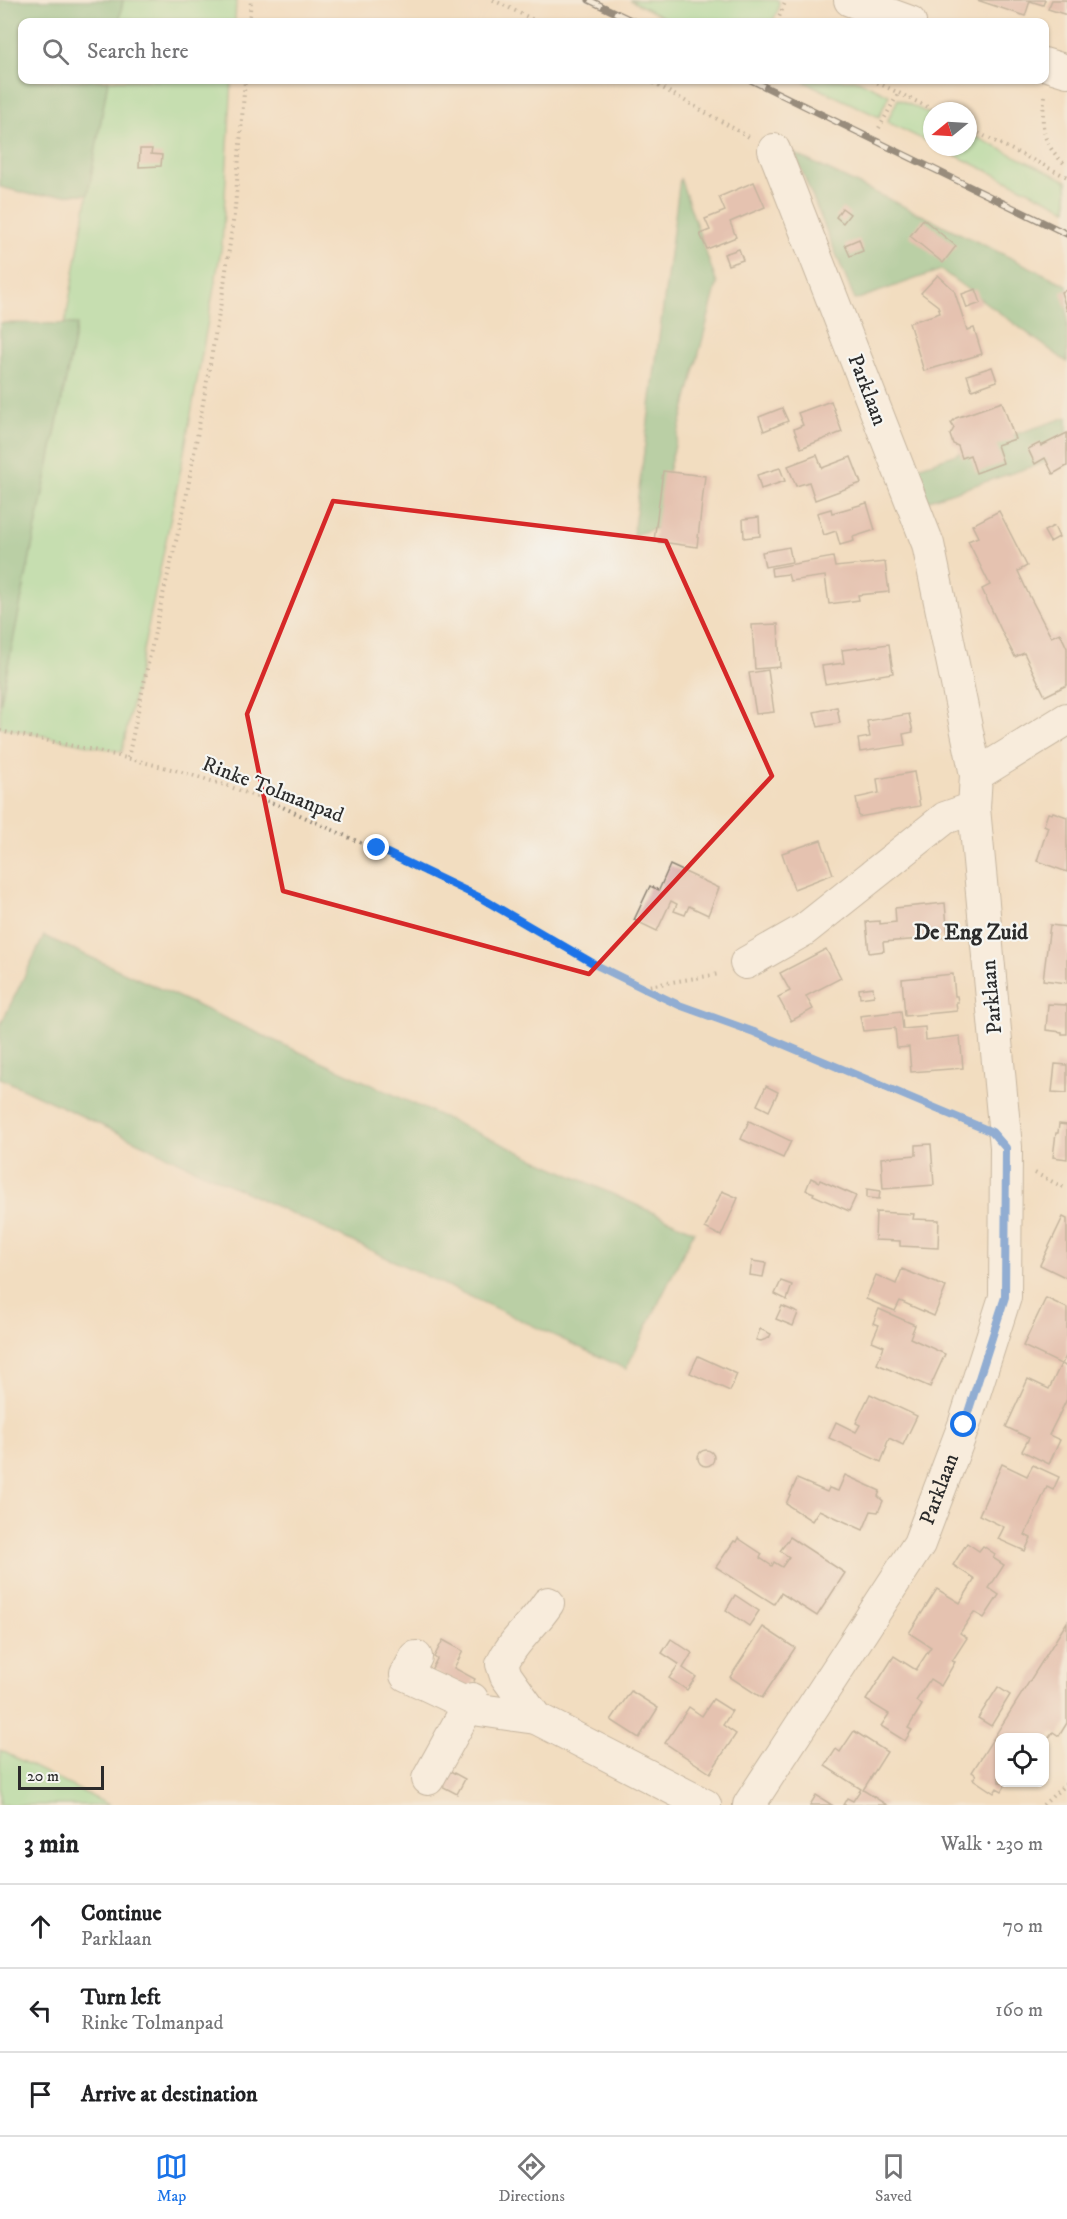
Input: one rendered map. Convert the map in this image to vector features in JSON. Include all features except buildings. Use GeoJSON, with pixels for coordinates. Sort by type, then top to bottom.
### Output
{"type":"FeatureCollection","features":[{"type":"Feature","properties":{"kind":"street"},"geometry":{"type":"LineString","coordinates":[[850,0],[901,13]]}},
{"type":"Feature","properties":{"kind":"street","name":"Parklaan"},"geometry":{"type":"LineString","coordinates":[[749,1805],[919,1544],[964,1425],[1005,1297],[1006,1148],[974,808],[976,775],[928,544],[774,150]]}},
{"type":"Feature","properties":{"kind":"street"},"geometry":{"type":"LineString","coordinates":[[976,775],[1067,719]]}},
{"type":"Feature","properties":{"kind":"street"},"geometry":{"type":"LineString","coordinates":[[746,963],[804,930],[945,818],[974,808]]}},
{"type":"Feature","properties":{"kind":"street"},"geometry":{"type":"LineString","coordinates":[[536,1718],[506,1676],[502,1664],[509,1649],[548,1603]]}},
{"type":"Feature","properties":{"kind":"street"},"geometry":{"type":"LineString","coordinates":[[416,1657],[406,1675],[471,1702],[480,1710],[536,1718],[705,1805]]}},
{"type":"Feature","properties":{"kind":"street"},"geometry":{"type":"LineString","coordinates":[[428,1779],[471,1702]]}},
{"type":"Feature","properties":{"kind":"path"},"geometry":{"type":"LineString","coordinates":[[249,18],[250,0]]}},
{"type":"Feature","properties":{"kind":"path"},"geometry":{"type":"LineString","coordinates":[[493,0],[530,18]]}},
{"type":"Feature","properties":{"kind":"path"},"geometry":{"type":"LineString","coordinates":[[779,18],[786,0]]}},
{"type":"Feature","properties":{"kind":"path"},"geometry":{"type":"LineString","coordinates":[[1049,83],[1054,67]]}},
{"type":"Feature","properties":{"kind":"path"},"geometry":{"type":"LineString","coordinates":[[128,758],[185,504],[216,334],[235,208],[246,84]]}},
{"type":"Feature","properties":{"kind":"path"},"geometry":{"type":"LineString","coordinates":[[655,84],[774,150]]}},
{"type":"Feature","properties":{"kind":"path"},"geometry":{"type":"LineString","coordinates":[[881,84],[923,104]]}},
{"type":"Feature","properties":{"kind":"path"},"geometry":{"type":"LineString","coordinates":[[1049,84],[1044,99],[1043,132],[1053,154],[1067,166]]}},
{"type":"Feature","properties":{"kind":"path"},"geometry":{"type":"LineString","coordinates":[[879,128],[899,92]]}},
{"type":"Feature","properties":{"kind":"path"},"geometry":{"type":"LineString","coordinates":[[977,132],[1067,177]]}},
{"type":"Feature","properties":{"kind":"path","name":"Rinke Tolmanpad"},"geometry":{"type":"LineString","coordinates":[[0,731],[128,758],[228,786],[278,805],[481,898],[596,965],[647,990],[679,1005],[754,1032],[992,1132],[1006,1148]]}},
{"type":"Feature","properties":{"kind":"path"},"geometry":{"type":"LineString","coordinates":[[647,990],[648,986],[723,974],[746,963]]}},
{"type":"Feature","properties":{"kind":"path"},"geometry":{"type":"LineString","coordinates":[[1043,1805],[1067,1783]]}},
{"type":"Feature","properties":{"kind":"highlighted area"},"geometry":{"type":"Polygon","coordinates":[[[333,501],[666,541],[772,776],[589,974],[283,891],[247,714],[333,501]]]}},
{"type":"Feature","properties":{"kind":"green space"},"geometry":{"type":"Polygon","coordinates":[[[0,0],[123,0],[120,18],[18,18],[18,84],[107,84],[88,194],[32,195],[0,187],[0,0]]]}},
{"type":"Feature","properties":{"kind":"green space"},"geometry":{"type":"Polygon","coordinates":[[[123,0],[236,0],[235,18],[120,18],[123,0]]]}},
{"type":"Feature","properties":{"kind":"green space"},"geometry":{"type":"Polygon","coordinates":[[[630,0],[779,1],[774,18],[665,18],[630,0]]]}},
{"type":"Feature","properties":{"kind":"green space"},"geometry":{"type":"Polygon","coordinates":[[[107,84],[232,84],[222,244],[182,463],[122,752],[0,727],[0,705],[77,325],[65,324],[107,84]]]}},
{"type":"Feature","properties":{"kind":"green space"},"geometry":{"type":"Polygon","coordinates":[[[809,84],[866,84],[889,95],[879,117],[809,84]]]}},
{"type":"Feature","properties":{"kind":"green space"},"geometry":{"type":"Polygon","coordinates":[[[898,99],[923,111],[923,140],[887,122],[898,99]]]}},
{"type":"Feature","properties":{"kind":"green space"},"geometry":{"type":"Polygon","coordinates":[[[977,137],[1067,181],[1067,209],[957,156],[977,156],[977,137]]]}},
{"type":"Feature","properties":{"kind":"green space"},"geometry":{"type":"Polygon","coordinates":[[[795,154],[1067,285],[1067,362],[941,270],[855,300],[795,154]]]}},
{"type":"Feature","properties":{"kind":"green space"},"geometry":{"type":"Polygon","coordinates":[[[680,178],[717,284],[667,476],[664,526],[633,535],[680,178]]]}},
{"type":"Feature","properties":{"kind":"green space"},"geometry":{"type":"Polygon","coordinates":[[[0,323],[77,324],[0,705],[0,323]]]}},
{"type":"Feature","properties":{"kind":"green space"},"geometry":{"type":"Polygon","coordinates":[[[1067,417],[1067,455],[926,501],[915,468],[1067,417]]]}},
{"type":"Feature","properties":{"kind":"green space"},"geometry":{"type":"Polygon","coordinates":[[[44,936],[694,1231],[626,1369],[0,1078],[0,1026],[44,936]]]}},
{"type":"Feature","properties":{"kind":"green space"},"geometry":{"type":"Polygon","coordinates":[[[0,1750],[109,1805],[0,1805],[0,1750]]]}},
{"type":"Feature","properties":{"kind":"railway"},"geometry":{"type":"LineString","coordinates":[[589,0],[627,18]]}},
{"type":"Feature","properties":{"kind":"railway"},"geometry":{"type":"LineString","coordinates":[[759,84],[1067,234]]}},
{"type":"Feature","properties":{"kind":"district","name":"De Eng Zuid"},"geometry":{"type":"Point","coordinates":[971,932]}},
{"type":"Feature","properties":{"kind":"route"},"geometry":{"type":"LineString","coordinates":[[377,848],[481,898],[596,965],[679,1005],[754,1032],[992,1132],[1006,1148],[1005,1297],[964,1425]]}}]}
